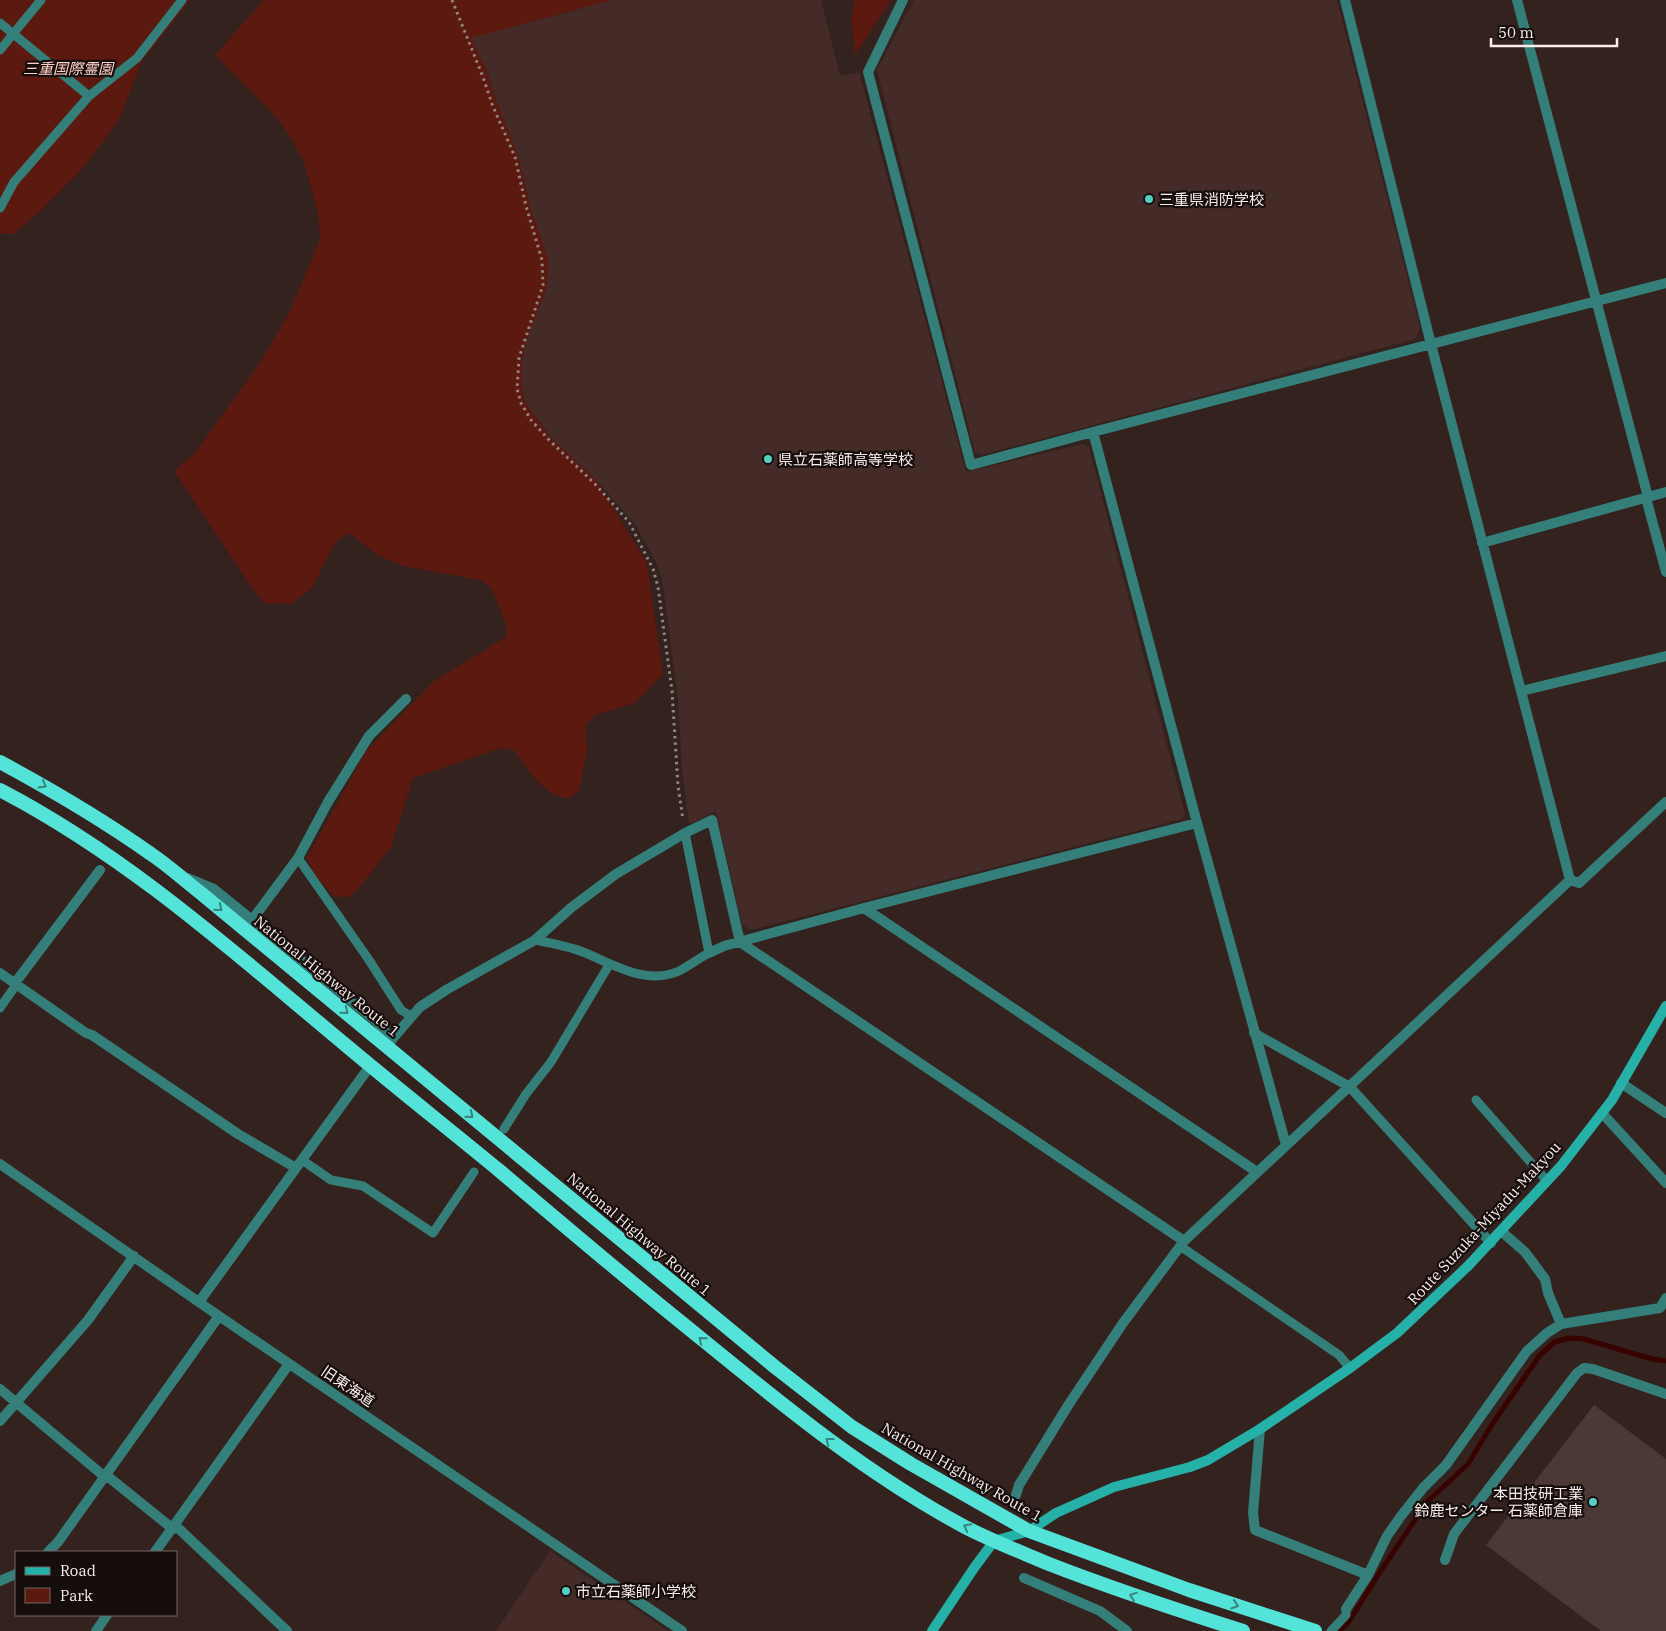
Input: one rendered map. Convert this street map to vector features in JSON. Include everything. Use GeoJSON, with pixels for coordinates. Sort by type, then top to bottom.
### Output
{"type":"FeatureCollection","features":[{"type":"Feature","properties":{"kind":"highway","name":"National Highway Route 1"},"geometry":{"type":"LineString","coordinates":[[0,762],[93,816],[175,872],[389,1043],[775,1367],[852,1427],[911,1464],[1029,1531],[1189,1590],[1315,1631]]}},
{"type":"Feature","properties":{"kind":"highway"},"geometry":{"type":"LineString","coordinates":[[0,790],[80,836],[192,917],[370,1066],[501,1172],[603,1259],[834,1445],[896,1486],[965,1527],[994,1541],[1107,1586],[1243,1631]]}},
{"type":"Feature","properties":{"kind":"main road","name":"Route Suzuka-Miyadu-Makyou"},"geometry":{"type":"LineString","coordinates":[[994,1541],[1029,1531],[1056,1513],[1114,1487],[1190,1467],[1208,1460],[1260,1429],[1397,1334],[1419,1315],[1491,1243],[1561,1166],[1622,1084],[1666,1006]]}},
{"type":"Feature","properties":{"kind":"main road"},"geometry":{"type":"LineString","coordinates":[[932,1631],[994,1541]]}},
{"type":"Feature","properties":{"kind":"street"},"geometry":{"type":"LineString","coordinates":[[903,0],[868,72],[971,465],[1666,283]]}},
{"type":"Feature","properties":{"kind":"street"},"geometry":{"type":"LineString","coordinates":[[1345,0],[1431,344],[1570,880]]}},
{"type":"Feature","properties":{"kind":"street"},"geometry":{"type":"LineString","coordinates":[[1517,0],[1666,572]]}},
{"type":"Feature","properties":{"kind":"street"},"geometry":{"type":"LineString","coordinates":[[1093,432],[1197,823],[1286,1145]]}},
{"type":"Feature","properties":{"kind":"street"},"geometry":{"type":"LineString","coordinates":[[1482,543],[1666,492]]}},
{"type":"Feature","properties":{"kind":"street"},"geometry":{"type":"LineString","coordinates":[[1521,691],[1666,656]]}},
{"type":"Feature","properties":{"kind":"street"},"geometry":{"type":"LineString","coordinates":[[252,920],[298,858],[328,802],[369,736],[406,700]]}},
{"type":"Feature","properties":{"kind":"street"},"geometry":{"type":"LineString","coordinates":[[1570,880],[1579,883],[1666,802]]}},
{"type":"Feature","properties":{"kind":"street"},"geometry":{"type":"LineString","coordinates":[[175,872],[214,890],[252,920],[377,1022],[389,1043],[420,1007],[446,990],[535,940],[572,907],[616,874],[685,833],[712,820],[740,942],[1182,1243]]}},
{"type":"Feature","properties":{"kind":"street"},"geometry":{"type":"LineString","coordinates":[[709,953],[724,946],[864,908],[1197,823]]}},
{"type":"Feature","properties":{"kind":"street"},"geometry":{"type":"LineString","coordinates":[[15,984],[100,870]]}},
{"type":"Feature","properties":{"kind":"street"},"geometry":{"type":"LineString","coordinates":[[1016,1494],[1019,1485],[1069,1404],[1123,1323],[1182,1243],[1570,880]]}},
{"type":"Feature","properties":{"kind":"street"},"geometry":{"type":"LineString","coordinates":[[864,908],[1257,1172]]}},
{"type":"Feature","properties":{"kind":"street"},"geometry":{"type":"LineString","coordinates":[[0,974],[238,1134],[299,1164]]}},
{"type":"Feature","properties":{"kind":"street"},"geometry":{"type":"LineString","coordinates":[[1254,1033],[1350,1087],[1491,1243]]}},
{"type":"Feature","properties":{"kind":"street"},"geometry":{"type":"LineString","coordinates":[[200,1302],[370,1066]]}},
{"type":"Feature","properties":{"kind":"street"},"geometry":{"type":"LineString","coordinates":[[1622,1084],[1666,1113]]}},
{"type":"Feature","properties":{"kind":"street"},"geometry":{"type":"LineString","coordinates":[[1602,1113],[1666,1183]]}},
{"type":"Feature","properties":{"kind":"street","name":"旧東海道"},"geometry":{"type":"LineString","coordinates":[[0,1164],[289,1364],[682,1631]]}},
{"type":"Feature","properties":{"kind":"street"},"geometry":{"type":"LineString","coordinates":[[1502,1231],[1525,1252],[1545,1279],[1548,1293],[1561,1324]]}},
{"type":"Feature","properties":{"kind":"street"},"geometry":{"type":"LineString","coordinates":[[0,1422],[88,1320],[134,1256]]}},
{"type":"Feature","properties":{"kind":"street"},"geometry":{"type":"LineString","coordinates":[[1346,1609],[1368,1575],[1387,1536],[1401,1516],[1423,1488],[1446,1465],[1527,1351],[1547,1333],[1561,1324],[1660,1308],[1666,1298]]}},
{"type":"Feature","properties":{"kind":"street"},"geometry":{"type":"LineString","coordinates":[[49,1551],[58,1542],[106,1476],[219,1316]]}},
{"type":"Feature","properties":{"kind":"street"},"geometry":{"type":"LineString","coordinates":[[156,1551],[289,1364]]}},
{"type":"Feature","properties":{"kind":"street"},"geometry":{"type":"LineString","coordinates":[[1445,1560],[1454,1534],[1577,1373],[1584,1368],[1593,1369],[1666,1394]]}},
{"type":"Feature","properties":{"kind":"street"},"geometry":{"type":"LineString","coordinates":[[0,1389],[106,1476],[174,1527],[287,1631]]}},
{"type":"Feature","properties":{"kind":"street"},"geometry":{"type":"LineString","coordinates":[[1260,1429],[1253,1513],[1255,1530],[1368,1575]]}},
{"type":"Feature","properties":{"kind":"street"},"geometry":{"type":"LineString","coordinates":[[0,1581],[15,1574]]}},
{"type":"Feature","properties":{"kind":"street"},"geometry":{"type":"LineString","coordinates":[[1024,1578],[1100,1611],[1124,1630]]}},
{"type":"Feature","properties":{"kind":"street"},"geometry":{"type":"LineString","coordinates":[[96,1631],[106,1616]]}},
{"type":"Feature","properties":{"kind":"lane"},"geometry":{"type":"LineString","coordinates":[[0,50],[41,0]]}},
{"type":"Feature","properties":{"kind":"lane"},"geometry":{"type":"LineString","coordinates":[[0,208],[14,182],[89,96],[137,58],[182,0]]}},
{"type":"Feature","properties":{"kind":"lane"},"geometry":{"type":"LineString","coordinates":[[0,23],[89,96]]}},
{"type":"Feature","properties":{"kind":"lane"},"geometry":{"type":"LineString","coordinates":[[535,940],[568,947],[632,973],[658,976],[678,972],[709,953],[685,833]]}},
{"type":"Feature","properties":{"kind":"lane"},"geometry":{"type":"LineString","coordinates":[[298,858],[401,1010],[411,1016]]}},
{"type":"Feature","properties":{"kind":"lane"},"geometry":{"type":"LineString","coordinates":[[504,1129],[526,1094],[551,1062],[609,965]]}},
{"type":"Feature","properties":{"kind":"lane"},"geometry":{"type":"LineString","coordinates":[[0,1008],[15,984]]}},
{"type":"Feature","properties":{"kind":"lane"},"geometry":{"type":"LineString","coordinates":[[1476,1100],[1547,1181]]}},
{"type":"Feature","properties":{"kind":"lane"},"geometry":{"type":"LineString","coordinates":[[299,1164],[331,1180],[363,1186],[433,1233],[474,1172]]}},
{"type":"Feature","properties":{"kind":"lane"},"geometry":{"type":"LineString","coordinates":[[1182,1243],[1339,1355],[1350,1368]]}},
{"type":"Feature","properties":{"kind":"lane"},"geometry":{"type":"LineString","coordinates":[[1331,1631],[1346,1615],[1346,1609]]}},
{"type":"Feature","properties":{"kind":"path"},"geometry":{"type":"LineString","coordinates":[[452,0],[492,104],[515,157],[526,206],[542,260],[543,285],[519,358],[517,390],[521,403],[531,420],[630,522],[653,568],[660,596],[672,692],[678,786],[685,833]]}},
{"type":"Feature","properties":{"kind":"shaded area","name":"県立石薬師高等学校"},"geometry":{"type":"Polygon","coordinates":[[[612,0],[821,0],[840,76],[859,72],[966,472],[1082,444],[1089,447],[1185,814],[1182,819],[750,930],[742,924],[716,811],[689,823],[682,769],[678,698],[662,578],[656,562],[635,524],[597,481],[552,439],[525,402],[522,388],[522,359],[527,339],[530,207],[518,155],[486,69],[470,38],[612,0]]]}},
{"type":"Feature","properties":{"kind":"shaded area","name":"三重県消防学校"},"geometry":{"type":"Polygon","coordinates":[[[914,0],[1337,0],[1420,327],[1415,339],[981,455],[975,452],[877,70],[914,0]]]}},
{"type":"Feature","properties":{"kind":"shaded area","name":"市立石薬師小学校"},"geometry":{"type":"Polygon","coordinates":[[[550,1551],[668,1631],[496,1631],[550,1551]]]}},
{"type":"Feature","properties":{"kind":"green space","name":"三重国際霊園"},"geometry":{"type":"Polygon","coordinates":[[[0,0],[190,0],[141,63],[119,120],[83,168],[14,234],[0,233],[0,0]]]}},
{"type":"Feature","properties":{"kind":"green space"},"geometry":{"type":"Polygon","coordinates":[[[264,0],[612,0],[471,38],[486,69],[518,155],[530,207],[548,258],[547,287],[527,339],[522,359],[522,388],[525,402],[552,439],[597,481],[647,563],[663,674],[635,703],[595,715],[586,725],[587,752],[579,791],[568,799],[550,792],[536,780],[514,750],[501,748],[413,778],[391,847],[358,889],[348,897],[335,897],[316,877],[307,858],[366,751],[434,681],[506,637],[506,624],[491,587],[480,580],[403,566],[379,556],[349,533],[337,540],[311,589],[291,604],[264,603],[174,471],[194,454],[259,364],[288,315],[320,240],[318,213],[304,162],[292,140],[277,118],[215,55],[264,0]]]}},
{"type":"Feature","properties":{"kind":"green space"},"geometry":{"type":"Polygon","coordinates":[[[855,0],[891,0],[855,55],[851,18],[855,0]]]}},
{"type":"Feature","properties":{"kind":"building","name":"本田技研工業 鈴鹿センター 石薬師倉庫"},"geometry":{"type":"Polygon","coordinates":[[[1594,1405],[1666,1459],[1666,1631],[1601,1631],[1486,1545],[1594,1405]]]}},
{"type":"Feature","properties":{"kind":"waterway"},"geometry":{"type":"LineString","coordinates":[[1339,1631],[1348,1623],[1427,1502],[1468,1464],[1493,1423],[1540,1355],[1555,1342],[1569,1338],[1584,1339],[1652,1359],[1666,1361]]}},
{"type":"Feature","properties":{"kind":"place","name":"三重県消防学校"},"geometry":{"type":"Point","coordinates":[1149,199]}},
{"type":"Feature","properties":{"kind":"place","name":"県立石薬師高等学校"},"geometry":{"type":"Point","coordinates":[768,459]}},
{"type":"Feature","properties":{"kind":"place","name":"本田技研工業 鈴鹿センター 石薬師倉庫"},"geometry":{"type":"Point","coordinates":[1593,1502]}},
{"type":"Feature","properties":{"kind":"place","name":"市立石薬師小学校"},"geometry":{"type":"Point","coordinates":[566,1591]}}]}
